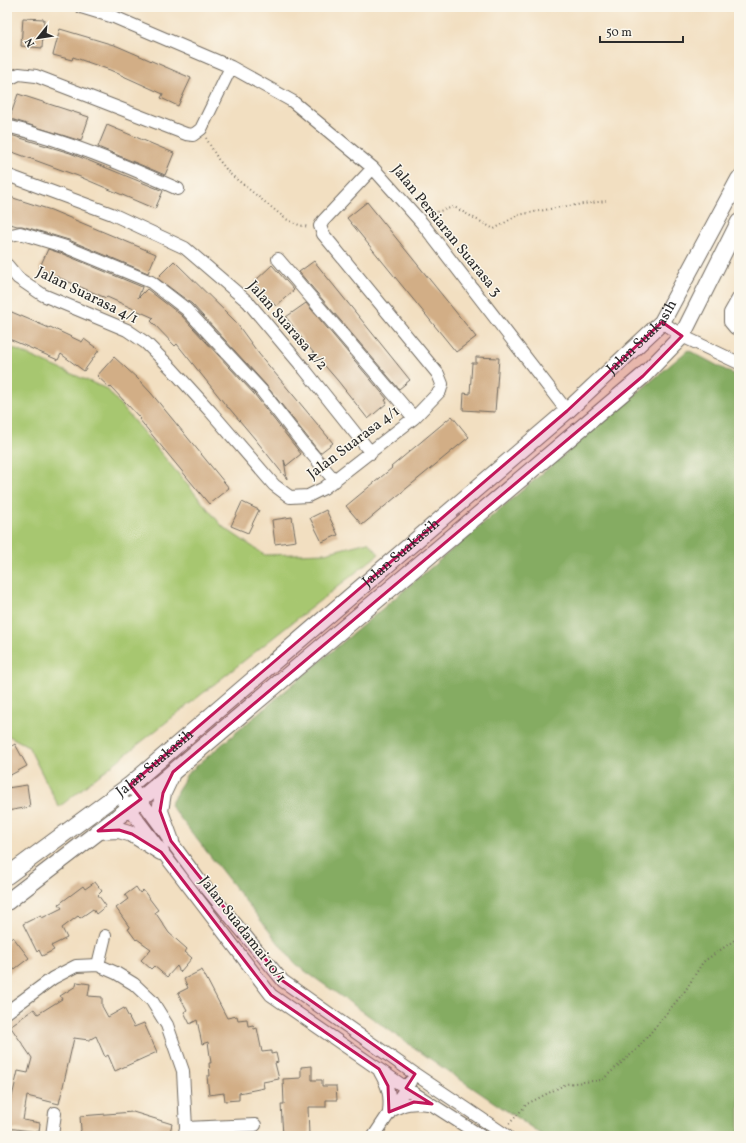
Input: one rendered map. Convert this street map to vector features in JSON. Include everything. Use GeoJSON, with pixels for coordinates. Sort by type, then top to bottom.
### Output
{"type":"FeatureCollection","features":[{"type":"Feature","properties":{"kind":"main road","name":"Jalan Suakasih"},"geometry":{"type":"LineString","coordinates":[[7,876],[124,789],[567,411],[662,322],[739,179]]}},
{"type":"Feature","properties":{"kind":"main road","name":"Jalan Suakasih"},"geometry":{"type":"LineString","coordinates":[[7,902],[173,772],[643,376],[682,336],[739,222]]}},
{"type":"Feature","properties":{"kind":"main road"},"geometry":{"type":"LineString","coordinates":[[98,831],[119,830],[166,846],[160,811],[163,793],[173,772]]}},
{"type":"Feature","properties":{"kind":"street","name":"Jalan Persiaran Suarasa 3"},"geometry":{"type":"LineString","coordinates":[[81,7],[114,17],[231,67],[292,101],[373,168],[422,222],[567,411]]}},
{"type":"Feature","properties":{"kind":"street"},"geometry":{"type":"LineString","coordinates":[[7,80],[19,74],[36,76],[186,134],[193,135],[201,129],[231,67]]}},
{"type":"Feature","properties":{"kind":"street"},"geometry":{"type":"LineString","coordinates":[[7,126],[41,134],[108,159],[178,189]]}},
{"type":"Feature","properties":{"kind":"street"},"geometry":{"type":"LineString","coordinates":[[320,226],[373,168]]}},
{"type":"Feature","properties":{"kind":"street","name":"Jalan Suarasa 4/2"},"geometry":{"type":"LineString","coordinates":[[7,175],[112,214],[185,248],[248,302],[372,452]]}},
{"type":"Feature","properties":{"kind":"street","name":"Jalan Suarasa 4/1"},"geometry":{"type":"LineString","coordinates":[[7,265],[18,278],[43,295],[126,330],[146,343],[211,412],[274,485],[290,497],[308,496],[334,481],[414,418],[440,392],[442,384],[438,374],[323,234],[320,226]]}},
{"type":"Feature","properties":{"kind":"street"},"geometry":{"type":"LineString","coordinates":[[7,236],[20,233],[58,245],[151,282],[186,309],[256,384],[334,481]]}},
{"type":"Feature","properties":{"kind":"street"},"geometry":{"type":"LineString","coordinates":[[278,259],[414,418]]}},
{"type":"Feature","properties":{"kind":"street"},"geometry":{"type":"LineString","coordinates":[[739,297],[730,313],[730,322],[739,330]]}},
{"type":"Feature","properties":{"kind":"street"},"geometry":{"type":"LineString","coordinates":[[662,322],[682,336],[739,363]]}},
{"type":"Feature","properties":{"kind":"street","name":"Jalan Suadamai 10/1"},"geometry":{"type":"LineString","coordinates":[[124,789],[271,995],[406,1088],[481,1136]]}},
{"type":"Feature","properties":{"kind":"street","name":"Jalan Suadamai 10/1"},"geometry":{"type":"LineString","coordinates":[[166,846],[198,878],[283,981],[415,1074],[504,1134]]}},
{"type":"Feature","properties":{"kind":"street"},"geometry":{"type":"LineString","coordinates":[[98,965],[105,936]]}},
{"type":"Feature","properties":{"kind":"street"},"geometry":{"type":"LineString","coordinates":[[7,1012],[53,978],[76,966],[98,965],[116,973],[134,984],[152,1001],[167,1025],[183,1071],[185,1132],[255,1125]]}},
{"type":"Feature","properties":{"kind":"street"},"geometry":{"type":"LineString","coordinates":[[379,1069],[388,1086],[391,1102],[390,1112]]}},
{"type":"Feature","properties":{"kind":"street"},"geometry":{"type":"LineString","coordinates":[[374,1136],[415,1074]]}},
{"type":"Feature","properties":{"kind":"street"},"geometry":{"type":"LineString","coordinates":[[390,1112],[400,1106],[414,1102],[432,1104]]}},
{"type":"Feature","properties":{"kind":"street"},"geometry":{"type":"LineString","coordinates":[[52,1136],[55,1113]]}},
{"type":"Feature","properties":{"kind":"path"},"geometry":{"type":"LineString","coordinates":[[201,129],[218,159],[230,174],[286,219],[300,225],[312,227],[320,226]]}},
{"type":"Feature","properties":{"kind":"path"},"geometry":{"type":"LineString","coordinates":[[422,222],[429,214],[454,207],[494,229],[518,215],[606,201]]}},
{"type":"Feature","properties":{"kind":"path"},"geometry":{"type":"LineString","coordinates":[[504,1134],[527,1104],[566,1084],[602,1080],[637,1049],[685,992],[703,962],[739,937]]}},
{"type":"Feature","properties":{"kind":"highlighted area"},"geometry":{"type":"Polygon","coordinates":[[[662,322],[682,336],[643,376],[173,772],[163,793],[160,811],[171,841],[283,981],[415,1074],[406,1088],[432,1104],[414,1102],[389,1112],[388,1086],[379,1069],[271,995],[161,852],[132,834],[119,830],[98,831],[141,799],[130,785],[567,411],[662,322]]]}},
{"type":"Feature","properties":{"kind":"green space"},"geometry":{"type":"Polygon","coordinates":[[[7,346],[107,389],[223,527],[265,555],[325,553],[368,542],[379,554],[59,807],[28,746],[7,735],[7,346]]]}},
{"type":"Feature","properties":{"kind":"green space"},"geometry":{"type":"Polygon","coordinates":[[[688,350],[739,377],[739,1136],[544,1136],[449,1072],[295,964],[170,805],[187,774],[688,350]]]}},
{"type":"Feature","properties":{"kind":"building"},"geometry":{"type":"Polygon","coordinates":[[[23,18],[44,19],[42,48],[21,46],[23,18]]]}},
{"type":"Feature","properties":{"kind":"building"},"geometry":{"type":"Polygon","coordinates":[[[60,29],[117,46],[191,78],[178,106],[161,98],[163,94],[110,70],[73,57],[72,60],[53,55],[60,29]]]}},
{"type":"Feature","properties":{"kind":"building"},"geometry":{"type":"Polygon","coordinates":[[[18,94],[89,117],[81,141],[11,119],[10,117],[18,94]]]}},
{"type":"Feature","properties":{"kind":"building"},"geometry":{"type":"Polygon","coordinates":[[[107,125],[174,153],[165,175],[98,147],[107,125]]]}},
{"type":"Feature","properties":{"kind":"building"},"geometry":{"type":"Polygon","coordinates":[[[7,134],[70,153],[163,191],[155,209],[78,176],[7,150],[7,134]]]}},
{"type":"Feature","properties":{"kind":"building"},"geometry":{"type":"Polygon","coordinates":[[[10,197],[51,210],[156,254],[148,273],[69,240],[7,223],[7,208],[10,197]]]}},
{"type":"Feature","properties":{"kind":"building"},"geometry":{"type":"Polygon","coordinates":[[[367,202],[476,337],[456,352],[347,218],[367,202]]]}},
{"type":"Feature","properties":{"kind":"building"},"geometry":{"type":"Polygon","coordinates":[[[48,249],[142,287],[138,298],[147,289],[181,315],[255,395],[301,454],[286,466],[284,460],[287,479],[177,344],[175,346],[151,321],[154,318],[39,269],[48,249]]]}},
{"type":"Feature","properties":{"kind":"building"},"geometry":{"type":"Polygon","coordinates":[[[174,261],[235,321],[259,354],[333,443],[320,453],[266,385],[192,304],[157,278],[174,261]]]}},
{"type":"Feature","properties":{"kind":"building"},"geometry":{"type":"Polygon","coordinates":[[[314,261],[410,380],[399,389],[299,272],[314,261]]]}},
{"type":"Feature","properties":{"kind":"building"},"geometry":{"type":"Polygon","coordinates":[[[272,265],[294,290],[276,306],[254,282],[272,265]]]}},
{"type":"Feature","properties":{"kind":"building"},"geometry":{"type":"Polygon","coordinates":[[[306,303],[387,399],[385,400],[387,403],[368,419],[286,317],[306,303]]]}},
{"type":"Feature","properties":{"kind":"building"},"geometry":{"type":"Polygon","coordinates":[[[7,310],[49,328],[50,327],[82,342],[84,339],[99,350],[84,371],[61,354],[58,360],[7,338],[7,310]]]}},
{"type":"Feature","properties":{"kind":"building"},"geometry":{"type":"Polygon","coordinates":[[[114,357],[151,393],[229,488],[209,504],[139,419],[140,418],[111,387],[110,388],[97,376],[114,357]]]}},
{"type":"Feature","properties":{"kind":"building"},"geometry":{"type":"Polygon","coordinates":[[[476,357],[499,358],[495,412],[463,410],[464,393],[470,394],[472,363],[476,363],[476,357]]]}},
{"type":"Feature","properties":{"kind":"building"},"geometry":{"type":"Polygon","coordinates":[[[452,416],[469,437],[362,525],[346,506],[452,416]]]}},
{"type":"Feature","properties":{"kind":"building"},"geometry":{"type":"Polygon","coordinates":[[[242,502],[259,510],[248,533],[231,526],[242,502]]]}},
{"type":"Feature","properties":{"kind":"building"},"geometry":{"type":"Polygon","coordinates":[[[326,510],[338,535],[322,542],[310,518],[326,510]]]}},
{"type":"Feature","properties":{"kind":"building"},"geometry":{"type":"Polygon","coordinates":[[[292,517],[296,541],[275,544],[272,520],[292,517]]]}},
{"type":"Feature","properties":{"kind":"building"},"geometry":{"type":"Polygon","coordinates":[[[15,744],[27,766],[7,777],[7,749],[15,744]]]}},
{"type":"Feature","properties":{"kind":"building"},"geometry":{"type":"Polygon","coordinates":[[[27,785],[30,807],[7,811],[7,788],[27,785]]]}},
{"type":"Feature","properties":{"kind":"building"},"geometry":{"type":"Polygon","coordinates":[[[95,882],[102,891],[98,895],[106,906],[96,914],[93,909],[80,918],[78,916],[62,928],[67,938],[51,946],[54,950],[42,956],[39,950],[37,952],[23,924],[41,915],[42,918],[62,908],[59,904],[83,886],[85,889],[95,882]]]}},
{"type":"Feature","properties":{"kind":"building"},"geometry":{"type":"Polygon","coordinates":[[[136,887],[140,893],[143,890],[158,910],[155,912],[169,933],[187,949],[185,952],[192,958],[180,972],[177,966],[167,977],[154,966],[151,969],[141,960],[151,949],[137,939],[136,940],[128,929],[130,928],[116,908],[128,899],[125,895],[136,887]]]}},
{"type":"Feature","properties":{"kind":"building"},"geometry":{"type":"Polygon","coordinates":[[[13,937],[29,958],[7,975],[7,942],[13,937]]]}},
{"type":"Feature","properties":{"kind":"building"},"geometry":{"type":"Polygon","coordinates":[[[202,970],[227,1018],[237,1016],[238,1020],[247,1019],[248,1026],[253,1025],[254,1029],[257,1028],[262,1052],[271,1051],[271,1054],[276,1053],[278,1062],[275,1063],[279,1079],[263,1082],[264,1088],[239,1093],[239,1100],[225,1101],[224,1093],[209,1095],[207,1076],[210,1076],[209,1063],[211,1063],[208,1042],[202,1044],[197,1020],[190,1024],[184,1012],[187,1010],[178,993],[188,988],[184,979],[202,970]]]}},
{"type":"Feature","properties":{"kind":"building"},"geometry":{"type":"Polygon","coordinates":[[[77,982],[90,984],[88,996],[102,997],[102,1006],[108,1017],[124,1008],[134,1027],[144,1023],[157,1052],[115,1071],[108,1055],[105,1057],[96,1036],[89,1040],[74,1038],[59,1104],[27,1096],[23,1120],[40,1123],[39,1132],[7,1128],[7,1096],[12,1097],[18,1071],[28,1073],[32,1058],[10,1026],[34,1009],[38,1014],[62,999],[60,996],[76,986],[77,982]]]}},
{"type":"Feature","properties":{"kind":"building"},"geometry":{"type":"Polygon","coordinates":[[[312,1066],[312,1080],[322,1080],[322,1086],[336,1086],[337,1100],[326,1100],[326,1107],[308,1107],[309,1136],[283,1136],[281,1104],[284,1104],[283,1079],[301,1078],[301,1067],[312,1066]]]}},
{"type":"Feature","properties":{"kind":"building"},"geometry":{"type":"Polygon","coordinates":[[[133,1112],[172,1124],[169,1136],[78,1136],[81,1130],[80,1116],[133,1112]]]}}]}
